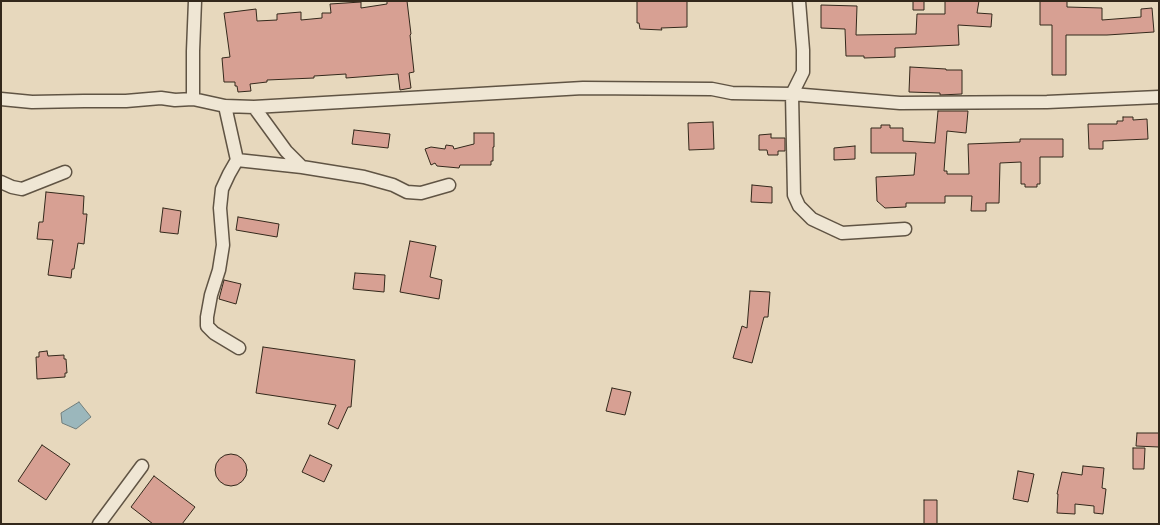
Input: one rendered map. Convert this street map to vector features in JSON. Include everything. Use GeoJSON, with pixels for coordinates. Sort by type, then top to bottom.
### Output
{"type":"FeatureCollection","features":[{"type":"Feature","properties":{"kind":"street"},"geometry":{"type":"LineString","coordinates":[[193,99],[195,1]]}},
{"type":"Feature","properties":{"kind":"street"},"geometry":{"type":"LineString","coordinates":[[798,1],[803,50],[803,72],[792,94],[794,195],[799,206],[812,219],[842,233],[906,229]]}},
{"type":"Feature","properties":{"kind":"street"},"geometry":{"type":"LineString","coordinates":[[1,99],[32,102],[126,101],[161,98],[175,100],[193,99],[225,106],[254,107],[583,88],[712,89],[732,93],[792,94],[900,103],[1047,102],[1159,97]]}},
{"type":"Feature","properties":{"kind":"street"},"geometry":{"type":"LineString","coordinates":[[225,106],[238,160],[222,189],[220,208],[223,245],[207,317],[208,326],[214,333],[239,348]]}},
{"type":"Feature","properties":{"kind":"street"},"geometry":{"type":"LineString","coordinates":[[254,107],[286,151],[302,167]]}},
{"type":"Feature","properties":{"kind":"street"},"geometry":{"type":"LineString","coordinates":[[238,160],[302,167],[364,177],[393,184],[407,192],[421,193],[449,185]]}},
{"type":"Feature","properties":{"kind":"street"},"geometry":{"type":"LineString","coordinates":[[1,182],[12,188],[22,189],[65,172]]}},
{"type":"Feature","properties":{"kind":"street"},"geometry":{"type":"LineString","coordinates":[[99,524],[142,466]]}},
{"type":"Feature","properties":{"kind":"water"},"geometry":{"type":"Polygon","coordinates":[[[79,402],[91,417],[76,429],[62,423],[61,413],[79,402]]]}},
{"type":"Feature","properties":{"kind":"building"},"geometry":{"type":"Polygon","coordinates":[[[387,1],[407,1],[414,72],[409,73],[411,88],[400,90],[398,74],[346,78],[346,74],[314,76],[314,78],[267,80],[267,82],[250,84],[251,91],[238,92],[235,82],[224,82],[222,58],[230,57],[224,13],[256,9],[257,21],[277,20],[277,14],[301,12],[301,20],[322,18],[322,13],[331,13],[330,4],[361,2],[361,8],[387,4],[387,1]]]}},
{"type":"Feature","properties":{"kind":"building"},"geometry":{"type":"Polygon","coordinates":[[[637,1],[687,1],[687,27],[661,28],[662,30],[640,29],[639,23],[637,23],[637,1]]]}},
{"type":"Feature","properties":{"kind":"building"},"geometry":{"type":"Polygon","coordinates":[[[913,1],[924,1],[924,10],[913,10],[913,1]]]}},
{"type":"Feature","properties":{"kind":"building"},"geometry":{"type":"Polygon","coordinates":[[[945,1],[979,1],[977,13],[992,14],[991,27],[958,25],[959,45],[895,48],[895,57],[864,58],[864,56],[846,56],[845,29],[821,28],[821,5],[857,6],[856,35],[916,34],[917,14],[945,14],[945,1]]]}},
{"type":"Feature","properties":{"kind":"building"},"geometry":{"type":"Polygon","coordinates":[[[1040,1],[1067,1],[1067,7],[1102,8],[1102,20],[1141,17],[1141,9],[1152,8],[1154,32],[1066,35],[1066,75],[1052,75],[1052,25],[1040,25],[1040,1]]]}},
{"type":"Feature","properties":{"kind":"building"},"geometry":{"type":"Polygon","coordinates":[[[910,67],[962,70],[962,94],[940,95],[940,93],[909,92],[910,67]]]}},
{"type":"Feature","properties":{"kind":"building"},"geometry":{"type":"Polygon","coordinates":[[[938,111],[968,111],[966,133],[947,131],[944,171],[947,171],[947,174],[969,174],[968,144],[1020,142],[1020,139],[1063,139],[1063,157],[1040,157],[1040,184],[1037,184],[1037,187],[1025,187],[1025,184],[1021,184],[1021,162],[1000,163],[999,203],[986,203],[986,211],[971,211],[972,196],[945,196],[945,203],[906,203],[906,207],[885,208],[877,201],[876,177],[914,175],[916,153],[871,153],[871,128],[881,128],[881,125],[890,125],[890,128],[903,128],[903,141],[935,143],[938,111]]]}},
{"type":"Feature","properties":{"kind":"building"},"geometry":{"type":"Polygon","coordinates":[[[1123,117],[1133,117],[1133,120],[1147,119],[1148,139],[1103,141],[1103,149],[1089,149],[1088,124],[1117,124],[1117,121],[1123,121],[1123,117]]]}},
{"type":"Feature","properties":{"kind":"building"},"geometry":{"type":"Polygon","coordinates":[[[713,122],[714,149],[689,150],[688,123],[713,122]]]}},
{"type":"Feature","properties":{"kind":"building"},"geometry":{"type":"Polygon","coordinates":[[[354,130],[390,134],[388,148],[352,144],[354,130]]]}},
{"type":"Feature","properties":{"kind":"building"},"geometry":{"type":"Polygon","coordinates":[[[474,133],[494,133],[493,161],[491,161],[491,165],[460,165],[459,168],[437,166],[435,163],[431,165],[425,149],[431,147],[445,149],[446,145],[453,146],[454,149],[474,144],[474,133]]]}},
{"type":"Feature","properties":{"kind":"building"},"geometry":{"type":"Polygon","coordinates":[[[771,134],[771,138],[785,138],[785,151],[778,151],[778,155],[768,155],[767,150],[759,150],[759,135],[771,134]]]}},
{"type":"Feature","properties":{"kind":"building"},"geometry":{"type":"Polygon","coordinates":[[[855,146],[855,159],[834,160],[834,148],[855,146]]]}},
{"type":"Feature","properties":{"kind":"building"},"geometry":{"type":"Polygon","coordinates":[[[752,185],[772,187],[772,203],[751,202],[752,185]]]}},
{"type":"Feature","properties":{"kind":"building"},"geometry":{"type":"Polygon","coordinates":[[[46,192],[84,196],[83,214],[87,214],[84,244],[78,243],[71,278],[48,275],[53,240],[37,239],[39,222],[43,222],[46,192]]]}},
{"type":"Feature","properties":{"kind":"building"},"geometry":{"type":"Polygon","coordinates":[[[163,208],[181,211],[178,234],[160,232],[163,208]]]}},
{"type":"Feature","properties":{"kind":"building"},"geometry":{"type":"Polygon","coordinates":[[[238,217],[279,224],[277,237],[236,230],[238,217]]]}},
{"type":"Feature","properties":{"kind":"building"},"geometry":{"type":"Polygon","coordinates":[[[410,241],[436,246],[430,277],[442,280],[439,299],[400,292],[410,241]]]}},
{"type":"Feature","properties":{"kind":"building"},"geometry":{"type":"Polygon","coordinates":[[[355,273],[385,275],[384,292],[353,289],[355,273]]]}},
{"type":"Feature","properties":{"kind":"building"},"geometry":{"type":"Polygon","coordinates":[[[224,280],[241,284],[236,304],[219,299],[224,280]]]}},
{"type":"Feature","properties":{"kind":"building"},"geometry":{"type":"Polygon","coordinates":[[[750,291],[770,292],[768,317],[764,317],[752,363],[733,358],[742,326],[747,328],[750,291]]]}},
{"type":"Feature","properties":{"kind":"building"},"geometry":{"type":"Polygon","coordinates":[[[263,347],[355,360],[351,407],[348,407],[338,429],[328,424],[336,405],[256,393],[263,347]]]}},
{"type":"Feature","properties":{"kind":"building"},"geometry":{"type":"Polygon","coordinates":[[[47,351],[48,356],[64,355],[67,373],[65,373],[65,377],[37,379],[36,357],[39,357],[39,352],[47,351]]]}},
{"type":"Feature","properties":{"kind":"building"},"geometry":{"type":"Polygon","coordinates":[[[612,388],[631,392],[625,415],[606,411],[612,388]]]}},
{"type":"Feature","properties":{"kind":"building"},"geometry":{"type":"Polygon","coordinates":[[[1137,433],[1159,433],[1159,447],[1136,446],[1137,433]]]}},
{"type":"Feature","properties":{"kind":"building"},"geometry":{"type":"Polygon","coordinates":[[[42,445],[70,464],[46,500],[18,481],[42,445]]]}},
{"type":"Feature","properties":{"kind":"building"},"geometry":{"type":"Polygon","coordinates":[[[1133,448],[1145,448],[1144,469],[1133,469],[1133,448]]]}},
{"type":"Feature","properties":{"kind":"building"},"geometry":{"type":"Polygon","coordinates":[[[231,454],[237,455],[242,459],[246,464],[246,476],[242,481],[237,485],[231,486],[225,485],[220,481],[216,476],[215,470],[216,464],[220,459],[225,455],[231,454]]]}},
{"type":"Feature","properties":{"kind":"building"},"geometry":{"type":"Polygon","coordinates":[[[310,455],[332,465],[324,482],[302,472],[310,455]]]}},
{"type":"Feature","properties":{"kind":"building"},"geometry":{"type":"Polygon","coordinates":[[[1083,466],[1104,468],[1102,488],[1106,489],[1103,514],[1094,513],[1094,506],[1075,504],[1075,514],[1057,513],[1057,494],[1062,472],[1082,475],[1083,466]]]}},
{"type":"Feature","properties":{"kind":"building"},"geometry":{"type":"Polygon","coordinates":[[[1018,471],[1034,474],[1028,502],[1013,499],[1018,471]]]}},
{"type":"Feature","properties":{"kind":"building"},"geometry":{"type":"Polygon","coordinates":[[[154,476],[195,507],[182,524],[153,524],[131,507],[154,476]]]}},
{"type":"Feature","properties":{"kind":"building"},"geometry":{"type":"Polygon","coordinates":[[[924,500],[937,500],[937,524],[924,524],[924,500]]]}}]}
